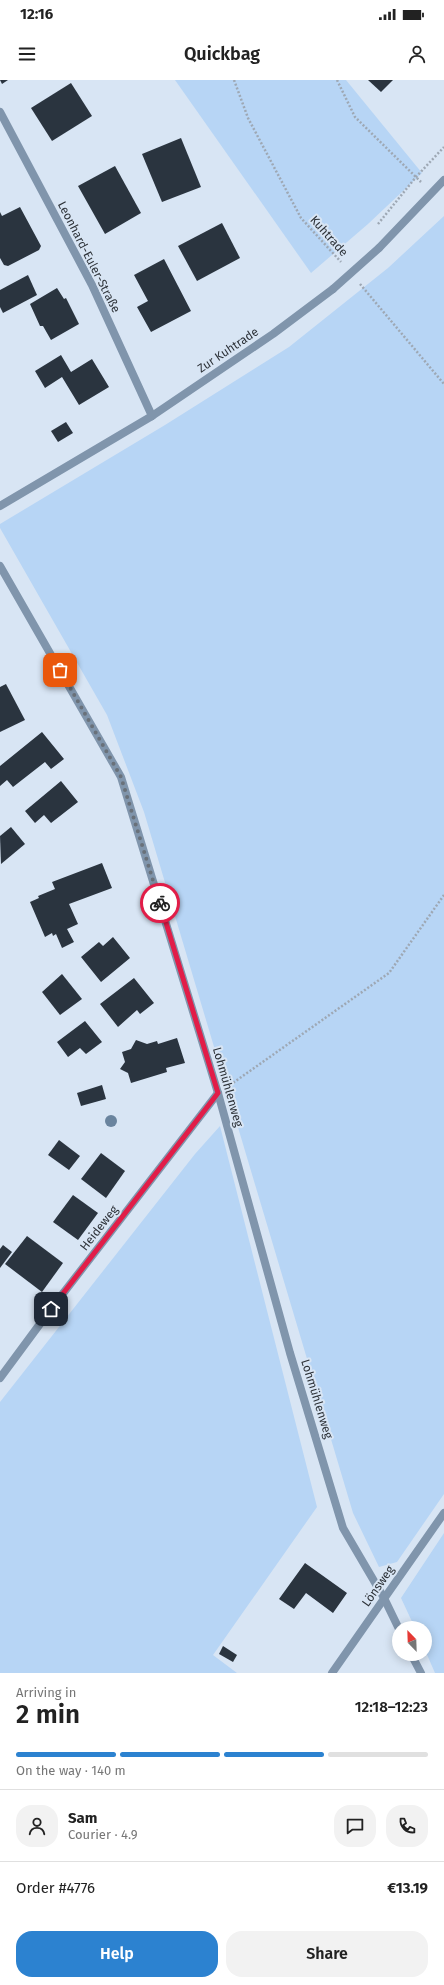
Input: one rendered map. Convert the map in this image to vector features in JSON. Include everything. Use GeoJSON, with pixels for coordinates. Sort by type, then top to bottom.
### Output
{"type":"FeatureCollection","features":[{"type":"Feature","properties":{"kind":"street","name":"Leonhard-Euler-Straße"},"geometry":{"type":"LineString","coordinates":[[0,112],[92,285],[152,416]]}},
{"type":"Feature","properties":{"kind":"street","name":"Zur Kuhtrade"},"geometry":{"type":"LineString","coordinates":[[0,506],[152,416],[273,334],[334,289],[379,248],[444,180]]}},
{"type":"Feature","properties":{"kind":"street","name":"Lohmühlenweg"},"geometry":{"type":"LineString","coordinates":[[0,566],[121,777],[218,1093],[290,1353],[343,1528],[384,1598],[395,1621]]}},
{"type":"Feature","properties":{"kind":"street","name":"Heideweg"},"geometry":{"type":"LineString","coordinates":[[0,1378],[51,1309],[218,1093]]}},
{"type":"Feature","properties":{"kind":"street","name":"Lönsweg"},"geometry":{"type":"LineString","coordinates":[[332,1673],[444,1513]]}},
{"type":"Feature","properties":{"kind":"street"},"geometry":{"type":"LineString","coordinates":[[415,1661],[421,1673]]}},
{"type":"Feature","properties":{"kind":"path","name":"Kuhtrade"},"geometry":{"type":"LineString","coordinates":[[234,80],[248,118],[301,218],[343,265]]}},
{"type":"Feature","properties":{"kind":"path"},"geometry":{"type":"LineString","coordinates":[[337,80],[355,117],[432,194]]}},
{"type":"Feature","properties":{"kind":"path"},"geometry":{"type":"LineString","coordinates":[[379,248],[369,235],[416,177],[444,147]]}},
{"type":"Feature","properties":{"kind":"path"},"geometry":{"type":"LineString","coordinates":[[358,282],[444,384]]}},
{"type":"Feature","properties":{"kind":"path"},"geometry":{"type":"LineString","coordinates":[[218,1093],[389,973],[444,895]]}},
{"type":"Feature","properties":{"kind":"shaded area"},"geometry":{"type":"Polygon","coordinates":[[[175,80],[346,80],[422,173],[368,224],[311,273],[175,80]]]}},
{"type":"Feature","properties":{"kind":"shaded area"},"geometry":{"type":"Polygon","coordinates":[[[444,216],[444,1494],[397,1562],[379,1567],[353,1513],[144,812],[107,715],[0,528],[0,524],[165,425],[289,347],[388,268],[444,216]]]}},
{"type":"Feature","properties":{"kind":"shaded area"},"geometry":{"type":"Polygon","coordinates":[[[220,1126],[317,1507],[213,1655],[237,1673],[0,1673],[0,1402],[195,1154],[220,1126]]]}},
{"type":"Feature","properties":{"kind":"shaded area"},"geometry":{"type":"Polygon","coordinates":[[[444,1533],[444,1673],[435,1673],[430,1661],[432,1661],[432,1621],[412,1621],[401,1598],[444,1533]]]}},
{"type":"Feature","properties":{"kind":"building"},"geometry":{"type":"Polygon","coordinates":[[[0,80],[8,80],[2,84],[0,80]]]}},
{"type":"Feature","properties":{"kind":"building"},"geometry":{"type":"Polygon","coordinates":[[[368,80],[393,80],[381,92],[368,80]]]}},
{"type":"Feature","properties":{"kind":"building"},"geometry":{"type":"Polygon","coordinates":[[[71,83],[92,116],[52,141],[31,108],[71,83]]]}},
{"type":"Feature","properties":{"kind":"building"},"geometry":{"type":"Polygon","coordinates":[[[181,138],[201,187],[162,202],[142,154],[181,138]]]}},
{"type":"Feature","properties":{"kind":"building"},"geometry":{"type":"Polygon","coordinates":[[[115,166],[141,213],[105,234],[78,186],[115,166]]]}},
{"type":"Feature","properties":{"kind":"building"},"geometry":{"type":"Polygon","coordinates":[[[20,207],[41,246],[39,250],[8,266],[4,265],[0,258],[0,212],[2,216],[20,207]]]}},
{"type":"Feature","properties":{"kind":"building"},"geometry":{"type":"Polygon","coordinates":[[[222,223],[240,258],[197,281],[178,246],[222,223]]]}},
{"type":"Feature","properties":{"kind":"building"},"geometry":{"type":"Polygon","coordinates":[[[164,259],[191,311],[151,332],[137,307],[148,301],[134,275],[164,259]]]}},
{"type":"Feature","properties":{"kind":"building"},"geometry":{"type":"Polygon","coordinates":[[[28,275],[37,295],[3,313],[0,307],[0,290],[28,275]]]}},
{"type":"Feature","properties":{"kind":"building"},"geometry":{"type":"Polygon","coordinates":[[[57,288],[64,299],[66,298],[79,324],[51,340],[43,326],[40,326],[30,304],[57,288]]]}},
{"type":"Feature","properties":{"kind":"building"},"geometry":{"type":"Polygon","coordinates":[[[61,355],[71,372],[92,359],[109,387],[79,405],[62,377],[45,388],[35,371],[61,355]]]}},
{"type":"Feature","properties":{"kind":"building"},"geometry":{"type":"Polygon","coordinates":[[[66,422],[73,433],[58,442],[51,431],[66,422]]]}},
{"type":"Feature","properties":{"kind":"building"},"geometry":{"type":"Polygon","coordinates":[[[6,684],[25,720],[0,732],[0,687],[6,684]]]}},
{"type":"Feature","properties":{"kind":"building"},"geometry":{"type":"Polygon","coordinates":[[[42,732],[64,759],[51,769],[45,762],[13,787],[7,780],[0,786],[0,766],[42,732]]]}},
{"type":"Feature","properties":{"kind":"building"},"geometry":{"type":"Polygon","coordinates":[[[61,781],[78,802],[51,823],[44,815],[35,823],[25,811],[61,781]]]}},
{"type":"Feature","properties":{"kind":"building"},"geometry":{"type":"Polygon","coordinates":[[[11,827],[25,844],[1,864],[0,836],[11,827]]]}},
{"type":"Feature","properties":{"kind":"building"},"geometry":{"type":"Polygon","coordinates":[[[102,863],[112,888],[69,904],[78,924],[67,929],[74,942],[62,948],[56,934],[53,936],[52,933],[45,937],[30,902],[39,898],[38,896],[55,889],[52,882],[102,863]]]}},
{"type":"Feature","properties":{"kind":"building"},"geometry":{"type":"Polygon","coordinates":[[[113,937],[130,958],[101,982],[81,957],[99,942],[103,946],[113,937]]]}},
{"type":"Feature","properties":{"kind":"building"},"geometry":{"type":"Polygon","coordinates":[[[62,974],[82,999],[60,1015],[42,992],[62,974]]]}},
{"type":"Feature","properties":{"kind":"building"},"geometry":{"type":"Polygon","coordinates":[[[134,978],[154,1003],[140,1014],[137,1010],[118,1027],[100,1004],[134,978]]]}},
{"type":"Feature","properties":{"kind":"building"},"geometry":{"type":"Polygon","coordinates":[[[85,1021],[102,1042],[86,1054],[80,1048],[68,1057],[57,1042],[85,1021]]]}},
{"type":"Feature","properties":{"kind":"building"},"geometry":{"type":"Polygon","coordinates":[[[177,1038],[185,1063],[166,1068],[167,1072],[131,1083],[128,1073],[120,1069],[125,1062],[122,1052],[131,1049],[136,1040],[147,1044],[157,1041],[158,1044],[177,1038]]]}},
{"type":"Feature","properties":{"kind":"building"},"geometry":{"type":"Polygon","coordinates":[[[102,1085],[106,1099],[81,1106],[77,1093],[102,1085]]]}},
{"type":"Feature","properties":{"kind":"building"},"geometry":{"type":"Polygon","coordinates":[[[59,1140],[80,1156],[69,1170],[48,1155],[59,1140]]]}},
{"type":"Feature","properties":{"kind":"building"},"geometry":{"type":"Polygon","coordinates":[[[101,1153],[125,1171],[106,1198],[81,1179],[101,1153]]]}},
{"type":"Feature","properties":{"kind":"building"},"geometry":{"type":"Polygon","coordinates":[[[73,1195],[98,1213],[78,1240],[53,1222],[73,1195]]]}},
{"type":"Feature","properties":{"kind":"building"},"geometry":{"type":"Polygon","coordinates":[[[27,1236],[63,1263],[42,1292],[5,1264],[27,1236]]]}},
{"type":"Feature","properties":{"kind":"building"},"geometry":{"type":"Polygon","coordinates":[[[3,1245],[12,1252],[0,1268],[0,1249],[3,1245]]]}},
{"type":"Feature","properties":{"kind":"building"},"geometry":{"type":"Polygon","coordinates":[[[305,1563],[347,1593],[333,1613],[306,1593],[294,1609],[279,1599],[305,1563]]]}},
{"type":"Feature","properties":{"kind":"building"},"geometry":{"type":"Polygon","coordinates":[[[223,1646],[237,1655],[233,1662],[219,1654],[223,1646]]]}},
{"type":"Feature","properties":{"kind":"way so far"},"geometry":{"type":"LineString","coordinates":[[60,670],[121,777],[160,903]]}},
{"type":"Feature","properties":{"kind":"route"},"geometry":{"type":"LineString","coordinates":[[51,1309],[218,1093],[160,903]]}}]}
